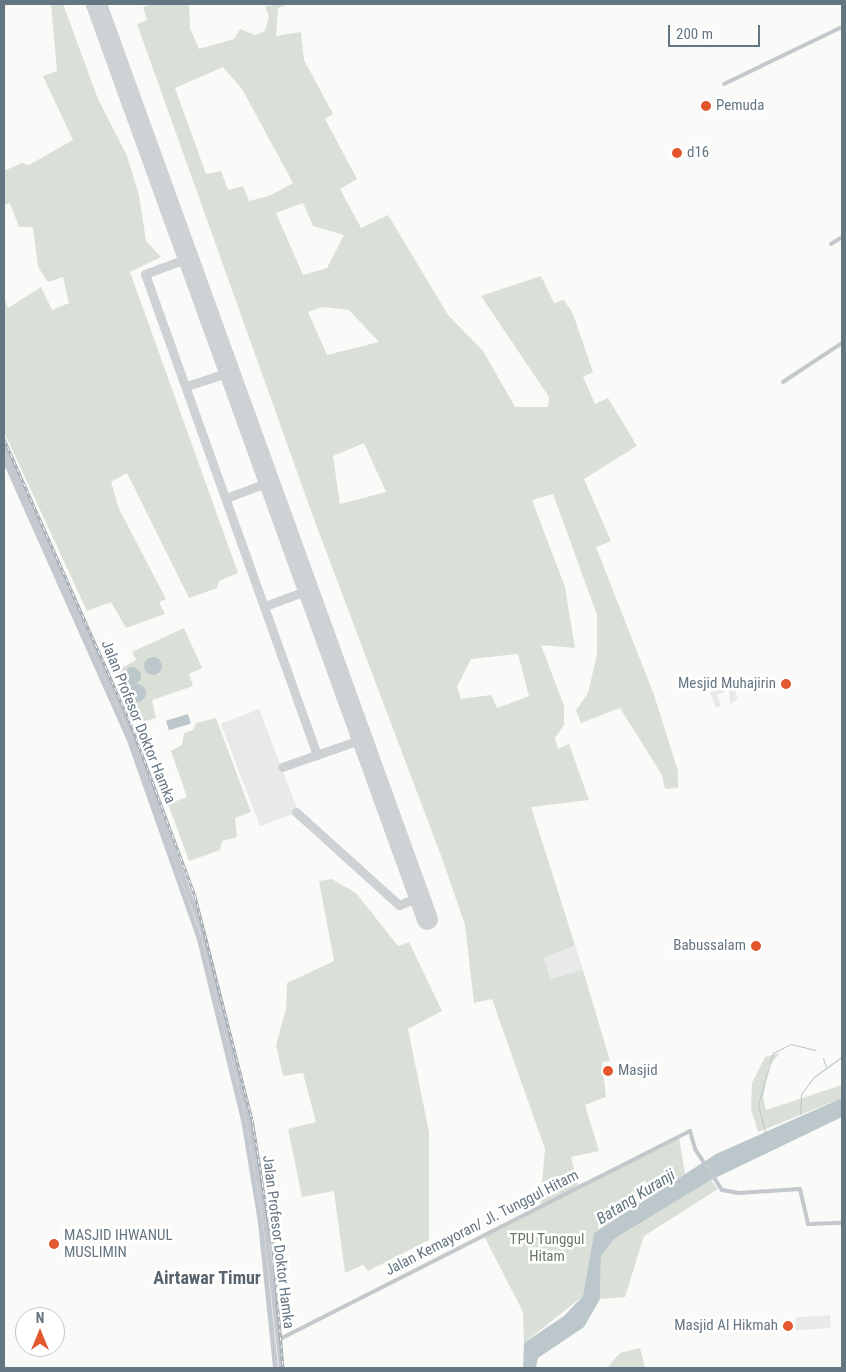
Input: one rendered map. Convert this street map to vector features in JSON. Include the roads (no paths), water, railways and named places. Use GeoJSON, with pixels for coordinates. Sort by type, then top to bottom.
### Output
{"type":"FeatureCollection","features":[{"type":"Feature","properties":{"kind":"highway","name":"Jalan Profesor Doktor Hamka"},"geometry":{"type":"LineString","coordinates":[[4,448],[7,462],[112,695],[162,820],[216,990],[245,1119],[263,1222],[281,1368]]}},
{"type":"Feature","properties":{"kind":"highway","name":"Jalan Profesor Doktor Hamka"},"geometry":{"type":"LineString","coordinates":[[263,1222],[275,1368]]}},
{"type":"Feature","properties":{"kind":"street"},"geometry":{"type":"LineString","coordinates":[[724,84],[842,27]]}},
{"type":"Feature","properties":{"kind":"street"},"geometry":{"type":"LineString","coordinates":[[831,244],[842,237]]}},
{"type":"Feature","properties":{"kind":"street"},"geometry":{"type":"LineString","coordinates":[[783,382],[842,343]]}},
{"type":"Feature","properties":{"kind":"street","name":"Jalan Kemayoran/ Jl. Tunggul Hitam"},"geometry":{"type":"LineString","coordinates":[[278,1340],[690,1131],[699,1158],[716,1182],[733,1193],[800,1190],[806,1221],[813,1226],[842,1223]]}},
{"type":"Feature","properties":{"kind":"waterway"},"geometry":{"type":"LineString","coordinates":[[765,1131],[758,1105],[773,1053],[791,1044],[815,1050]]}},
{"type":"Feature","properties":{"kind":"waterway"},"geometry":{"type":"LineString","coordinates":[[800,1114],[801,1094],[814,1077],[842,1057]]}},
{"type":"Feature","properties":{"kind":"waterway"},"geometry":{"type":"LineString","coordinates":[[823,1058],[826,1067]]}},
{"type":"Feature","properties":{"kind":"railway"},"geometry":{"type":"LineString","coordinates":[[4,439],[130,722],[195,896],[252,1119],[273,1249],[283,1368]]}},
{"type":"Feature","properties":{"kind":"place","name":"Pemuda"},"geometry":{"type":"Point","coordinates":[706,106]}},
{"type":"Feature","properties":{"kind":"place","name":"d16"},"geometry":{"type":"Point","coordinates":[677,153]}},
{"type":"Feature","properties":{"kind":"place","name":"Mesjid Muhajirin"},"geometry":{"type":"Point","coordinates":[786,684]}},
{"type":"Feature","properties":{"kind":"place","name":"Babussalam"},"geometry":{"type":"Point","coordinates":[756,946]}},
{"type":"Feature","properties":{"kind":"place","name":"Masjid"},"geometry":{"type":"Point","coordinates":[608,1071]}},
{"type":"Feature","properties":{"kind":"place","name":"MASJID IHWANUL MUSLIMIN"},"geometry":{"type":"Point","coordinates":[54,1244]}},
{"type":"Feature","properties":{"kind":"place","name":"Masjid Al Hikmah"},"geometry":{"type":"Point","coordinates":[788,1326]}},
{"type":"Feature","properties":{"kind":"district","name":"Airtawar Timur"},"geometry":{"type":"Point","coordinates":[207,1278]}},
{"type":"Feature","properties":{"kind":"water label","name":"Batang Kuranji"},"geometry":{"type":"Point","coordinates":[636,1197]}},
{"type":"Feature","properties":{"kind":"park label","name":"TPU Tunggul Hitam"},"geometry":{"type":"Point","coordinates":[547,1248]}}]}
